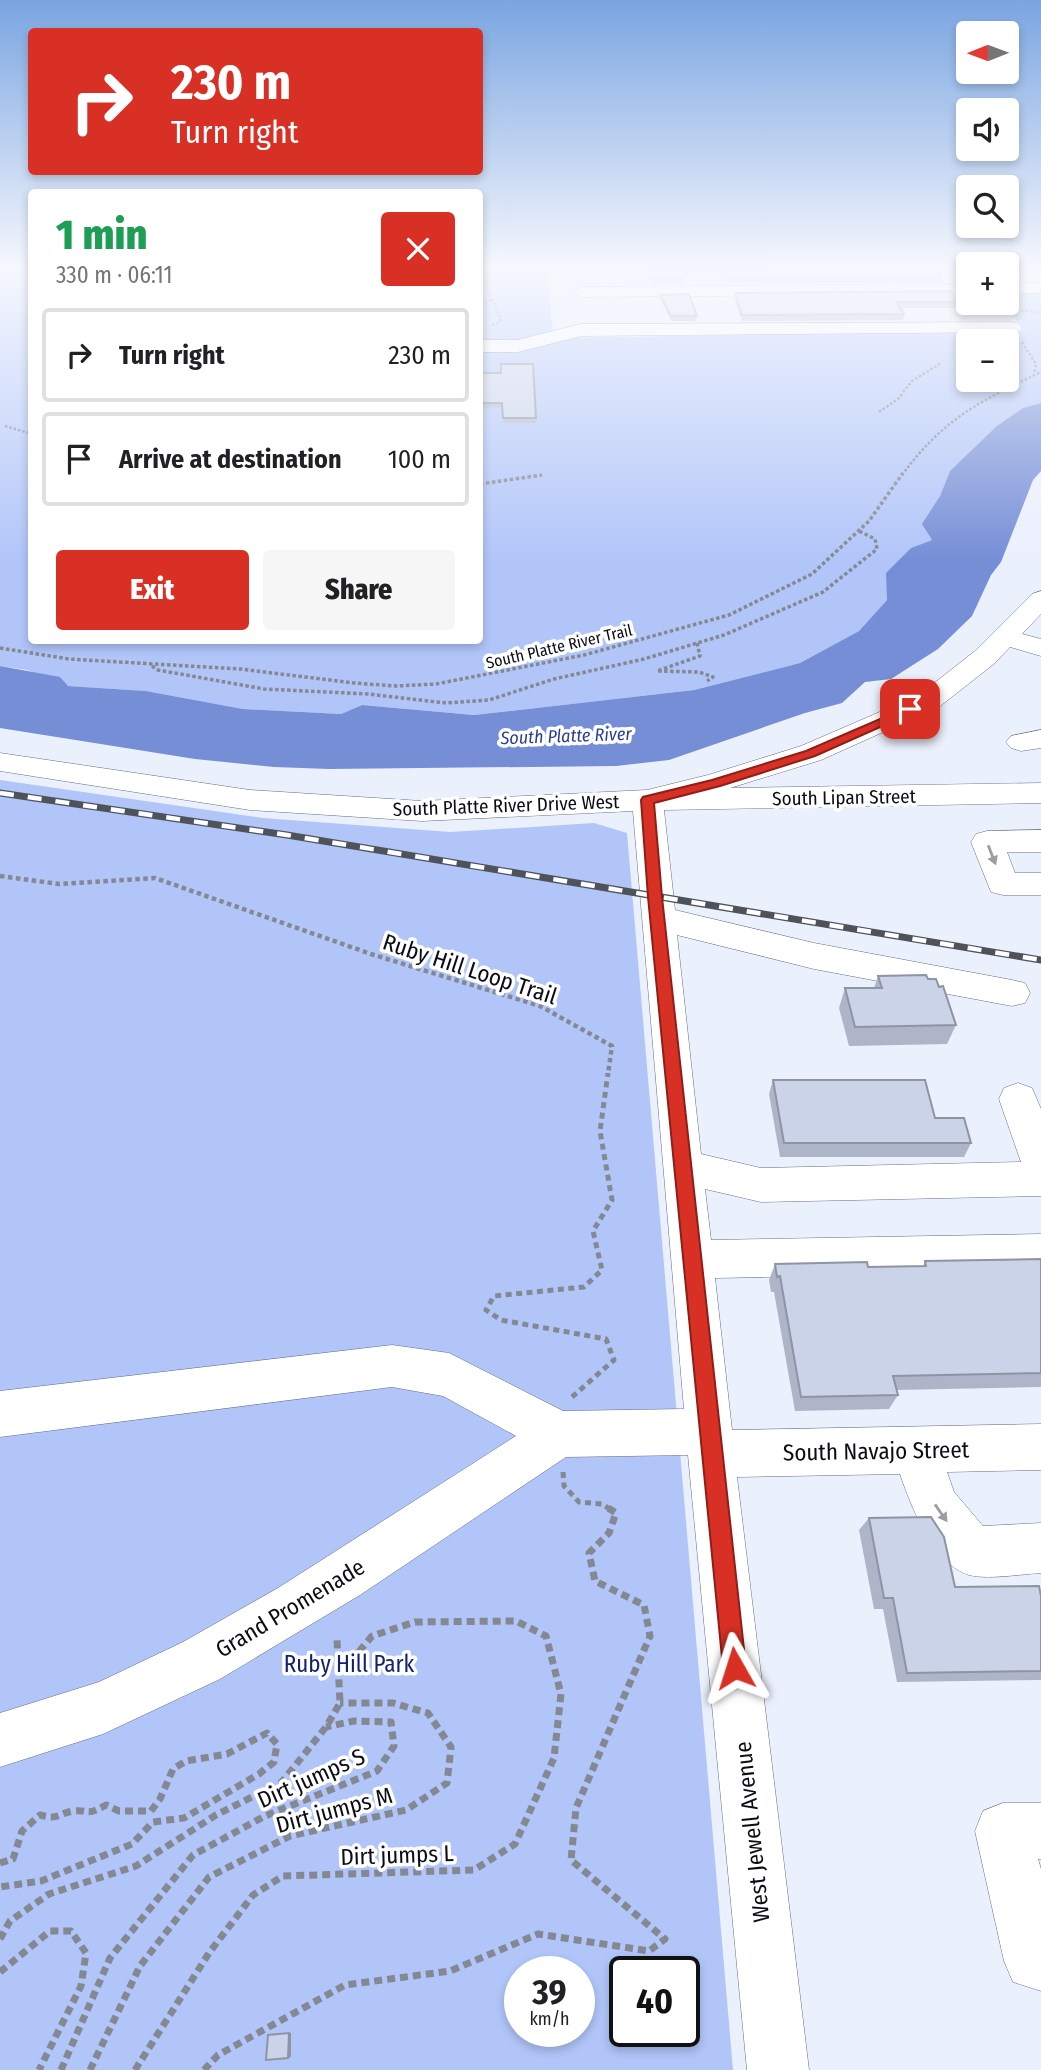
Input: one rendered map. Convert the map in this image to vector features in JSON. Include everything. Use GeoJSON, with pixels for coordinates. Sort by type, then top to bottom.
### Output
{"type":"FeatureCollection","features":[{"type":"Feature","properties":{"kind":"street","name":"South Platte River Drive West"},"geometry":{"type":"LineString","coordinates":[[0,762],[250,800],[422,811],[647,800],[715,783],[811,753],[929,701],[985,657],[1037,608]]}},
{"type":"Feature","properties":{"kind":"street"},"geometry":{"type":"LineString","coordinates":[[1004,637],[1039,652]]}},
{"type":"Feature","properties":{"kind":"street"},"geometry":{"type":"LineString","coordinates":[[1034,737],[1036,722],[1041,717]]}},
{"type":"Feature","properties":{"kind":"street","name":"South Lipan Street"},"geometry":{"type":"LineString","coordinates":[[647,800],[1041,793]]}},
{"type":"Feature","properties":{"kind":"street","name":"West Jewell Avenue"},"geometry":{"type":"LineString","coordinates":[[647,800],[710,1443],[778,2070]]}},
{"type":"Feature","properties":{"kind":"street"},"geometry":{"type":"LineString","coordinates":[[1041,841],[987,842],[1003,884],[1041,884]]}},
{"type":"Feature","properties":{"kind":"street"},"geometry":{"type":"LineString","coordinates":[[657,918],[814,956],[1012,993]]}},
{"type":"Feature","properties":{"kind":"street"},"geometry":{"type":"LineString","coordinates":[[1018,1099],[1041,1162]]}},
{"type":"Feature","properties":{"kind":"street"},"geometry":{"type":"LineString","coordinates":[[682,1166],[761,1185],[1041,1179]]}},
{"type":"Feature","properties":{"kind":"street"},"geometry":{"type":"LineString","coordinates":[[692,1259],[1041,1253]]}},
{"type":"Feature","properties":{"kind":"street"},"geometry":{"type":"LineString","coordinates":[[0,1414],[392,1366],[449,1375],[559,1434]]}},
{"type":"Feature","properties":{"kind":"street","name":"South Navajo Street"},"geometry":{"type":"LineString","coordinates":[[559,1434],[710,1443],[915,1450],[1041,1447]]}},
{"type":"Feature","properties":{"kind":"street","name":"Grand Promenade"},"geometry":{"type":"LineString","coordinates":[[0,1740],[72,1719],[191,1668],[301,1604],[559,1434]]}},
{"type":"Feature","properties":{"kind":"street"},"geometry":{"type":"LineString","coordinates":[[915,1450],[936,1508],[972,1551],[1041,1548]]}},
{"type":"Feature","properties":{"kind":"street"},"geometry":{"type":"LineString","coordinates":[[1041,1831],[1003,1831],[1034,1961],[1041,1961]]}},
{"type":"Feature","properties":{"kind":"lane"},"geometry":{"type":"LineString","coordinates":[[811,753],[825,775],[853,796]]}},
{"type":"Feature","properties":{"kind":"path"},"geometry":{"type":"LineString","coordinates":[[879,412],[898,398],[912,381],[934,368]]}},
{"type":"Feature","properties":{"kind":"path"},"geometry":{"type":"LineString","coordinates":[[1033,375],[1036,368]]}},
{"type":"Feature","properties":{"kind":"path","name":"South Platte River Trail"},"geometry":{"type":"LineString","coordinates":[[0,648],[69,659],[240,668],[354,683],[396,685],[436,684],[514,671],[584,655],[729,615],[811,574],[869,521],[923,446],[974,404],[1041,372]]}},
{"type":"Feature","properties":{"kind":"path"},"geometry":{"type":"LineString","coordinates":[[5,426],[28,433]]}},
{"type":"Feature","properties":{"kind":"path"},"geometry":{"type":"LineString","coordinates":[[483,484],[542,475]]}},
{"type":"Feature","properties":{"kind":"path"},"geometry":{"type":"LineString","coordinates":[[151,665],[158,670],[264,689],[368,694],[446,703],[489,700],[724,635],[823,592],[877,549],[875,540],[859,531]]}},
{"type":"Feature","properties":{"kind":"path"},"geometry":{"type":"LineString","coordinates":[[697,643],[701,656],[657,671],[699,672],[713,677],[707,681]]}},
{"type":"Feature","properties":{"kind":"path","name":"Ruby Hill Loop Trail"},"geometry":{"type":"LineString","coordinates":[[0,876],[59,884],[155,878],[371,954],[540,1006],[612,1046],[600,1131],[612,1200],[593,1231],[602,1270],[584,1287],[494,1296],[486,1310],[501,1320],[606,1339],[614,1360],[557,1409],[564,1486],[579,1502],[602,1504],[616,1513],[609,1533],[589,1553],[595,1581],[644,1605],[650,1636],[576,1808],[571,1860],[665,1939],[649,1951],[538,1934],[450,1971],[345,1985],[218,2055],[204,2070]]}},
{"type":"Feature","properties":{"kind":"path","name":"Dirt jumps L"},"geometry":{"type":"LineString","coordinates":[[135,2070],[209,1954],[253,1895],[283,1876],[474,1870],[515,1844],[554,1758],[561,1694],[545,1636],[516,1621],[415,1622],[372,1636],[341,1673]]}},
{"type":"Feature","properties":{"kind":"path"},"geometry":{"type":"LineString","coordinates":[[0,1939],[10,1921],[49,1894],[136,1866],[216,1815],[282,1782],[326,1727],[340,1703],[341,1673],[337,1640]]}},
{"type":"Feature","properties":{"kind":"path","name":"Dirt jumps M"},"geometry":{"type":"LineString","coordinates":[[90,2070],[140,1965],[209,1877],[290,1836],[406,1810],[447,1783],[450,1747],[428,1713],[393,1703],[340,1703]]}},
{"type":"Feature","properties":{"kind":"path","name":"Dirt jumps S"},"geometry":{"type":"LineString","coordinates":[[61,2070],[110,1958],[193,1855],[265,1815],[377,1771],[394,1746],[391,1721],[354,1721],[326,1727]]}},
{"type":"Feature","properties":{"kind":"path"},"geometry":{"type":"LineString","coordinates":[[0,1864],[13,1859],[22,1831],[40,1815],[55,1819],[74,1811],[90,1814],[106,1805],[119,1811],[151,1811],[160,1799],[173,1769],[186,1761],[227,1754],[267,1733],[277,1744],[274,1762],[259,1774],[184,1818],[153,1822],[132,1844],[40,1881],[0,1887]]}},
{"type":"Feature","properties":{"kind":"path"},"geometry":{"type":"LineString","coordinates":[[0,1972],[50,1931],[71,1931],[86,1953],[80,1986],[40,2070]]}},
{"type":"Feature","properties":{"kind":"green space"},"geometry":{"type":"Polygon","coordinates":[[[0,368],[28,368],[28,644],[483,644],[483,368],[956,368],[956,392],[1019,392],[1019,368],[1041,368],[1041,403],[1023,408],[950,471],[940,496],[923,524],[932,540],[911,548],[887,600],[859,631],[800,663],[694,690],[474,715],[362,705],[341,714],[243,709],[146,691],[68,686],[27,670],[0,666],[0,368]]]}},
{"type":"Feature","properties":{"kind":"green space","name":"Ruby Hill Park"},"geometry":{"type":"Polygon","coordinates":[[[0,780],[263,818],[450,832],[594,823],[627,833],[733,2070],[0,2070],[0,780]]]}},
{"type":"Feature","properties":{"kind":"water","name":"South Platte River"},"geometry":{"type":"Polygon","coordinates":[[[1041,403],[1041,471],[1033,480],[1001,562],[991,575],[972,616],[938,649],[891,679],[865,682],[842,703],[669,760],[616,766],[329,769],[274,767],[195,759],[0,728],[0,666],[60,677],[68,686],[146,691],[243,709],[341,714],[362,705],[474,715],[694,690],[800,663],[859,631],[887,600],[886,573],[911,548],[932,540],[922,524],[940,496],[950,471],[997,426],[1023,408],[1041,403]]]}},
{"type":"Feature","properties":{"kind":"building"},"geometry":{"type":"Polygon","coordinates":[[[501,368],[533,368],[536,418],[503,418],[502,403],[483,403],[483,373],[501,373],[501,368]]]}},
{"type":"Feature","properties":{"kind":"building"},"geometry":{"type":"Polygon","coordinates":[[[926,975],[928,979],[936,979],[939,987],[943,986],[956,1025],[855,1027],[845,988],[882,988],[878,976],[926,975]]]}},
{"type":"Feature","properties":{"kind":"building"},"geometry":{"type":"Polygon","coordinates":[[[773,1080],[925,1080],[935,1118],[964,1118],[971,1143],[784,1143],[773,1080]]]}},
{"type":"Feature","properties":{"kind":"building"},"geometry":{"type":"Polygon","coordinates":[[[1041,1259],[1041,1373],[893,1376],[898,1395],[801,1397],[780,1276],[777,1277],[775,1264],[867,1262],[868,1267],[926,1266],[925,1261],[1041,1259]]]}},
{"type":"Feature","properties":{"kind":"building"},"geometry":{"type":"Polygon","coordinates":[[[931,1517],[944,1537],[955,1587],[1039,1586],[1041,1671],[907,1673],[893,1598],[884,1598],[869,1518],[931,1517]]]}},
{"type":"Feature","properties":{"kind":"building"},"geometry":{"type":"Polygon","coordinates":[[[289,2033],[288,2058],[266,2060],[268,2035],[289,2033]]]}},
{"type":"Feature","properties":{"kind":"railway"},"geometry":{"type":"LineString","coordinates":[[0,793],[287,835],[1041,960]]}},
{"type":"Feature","properties":{"kind":"route"},"geometry":{"type":"LineString","coordinates":[[735,1668],[711,1454],[647,800],[715,783],[811,753],[910,709]]}}]}
